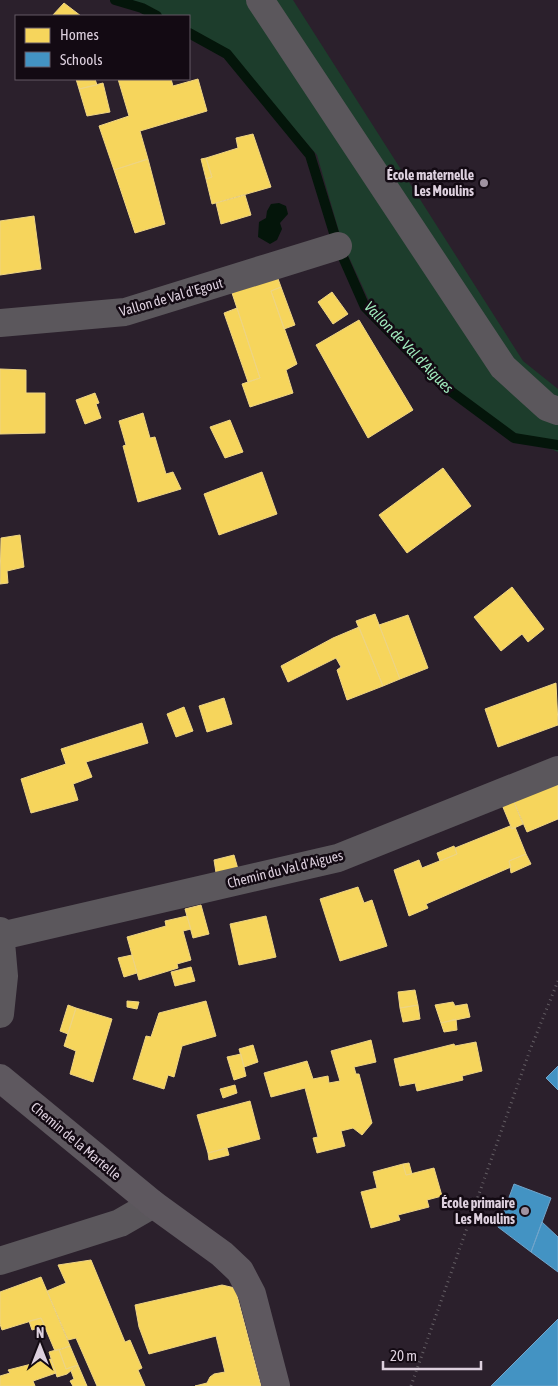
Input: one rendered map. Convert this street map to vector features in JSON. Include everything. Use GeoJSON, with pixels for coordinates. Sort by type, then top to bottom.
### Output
{"type":"FeatureCollection","features":[{"type":"Feature","properties":{"kind":"street"},"geometry":{"type":"LineString","coordinates":[[260,0],[503,367],[547,407],[558,411]]}},
{"type":"Feature","properties":{"kind":"street","name":"Vallon de Val d'Egout"},"geometry":{"type":"LineString","coordinates":[[0,323],[126,312],[338,246]]}},
{"type":"Feature","properties":{"kind":"street","name":"Chemin du Val d'Aigues"},"geometry":{"type":"LineString","coordinates":[[1,944],[338,858],[558,770]]}},
{"type":"Feature","properties":{"kind":"street"},"geometry":{"type":"LineString","coordinates":[[0,1014],[4,976],[1,944]]}},
{"type":"Feature","properties":{"kind":"street","name":"Chemin de la Martelle"},"geometry":{"type":"LineString","coordinates":[[0,1078],[153,1204],[222,1254],[246,1279],[252,1294],[276,1386]]}},
{"type":"Feature","properties":{"kind":"street"},"geometry":{"type":"LineString","coordinates":[[0,1261],[120,1223],[153,1204]]}},
{"type":"Feature","properties":{"kind":"path"},"geometry":{"type":"LineString","coordinates":[[411,1386],[530,1050],[558,981]]}},
{"type":"Feature","properties":{"kind":"green space"},"geometry":{"type":"Polygon","coordinates":[[[122,0],[293,0],[523,361],[558,389],[558,452],[513,432],[445,381],[371,305],[342,242],[317,155],[227,51],[190,32],[190,15],[157,15],[122,0]]]}},
{"type":"Feature","properties":{"kind":"shaded area"},"geometry":{"type":"Polygon","coordinates":[[[279,203],[286,206],[288,214],[280,223],[282,229],[277,240],[270,244],[258,237],[259,222],[266,218],[271,204],[279,203]]]}},
{"type":"Feature","properties":{"kind":"building: Homes"},"geometry":{"type":"Polygon","coordinates":[[[64,3],[80,15],[53,15],[64,3]]]}},
{"type":"Feature","properties":{"kind":"building: Homes"},"geometry":{"type":"Polygon","coordinates":[[[198,79],[207,111],[140,131],[148,159],[114,170],[99,126],[129,116],[118,80],[171,80],[173,86],[198,79]]]}},
{"type":"Feature","properties":{"kind":"building: Homes"},"geometry":{"type":"Polygon","coordinates":[[[76,80],[95,80],[97,85],[79,89],[76,80]]]}},
{"type":"Feature","properties":{"kind":"building: Homes"},"geometry":{"type":"Polygon","coordinates":[[[103,83],[110,112],[87,116],[79,89],[103,83]]]}},
{"type":"Feature","properties":{"kind":"building: Homes"},"geometry":{"type":"Polygon","coordinates":[[[253,134],[271,187],[212,204],[206,179],[212,177],[206,158],[238,148],[236,138],[253,134]]]}},
{"type":"Feature","properties":{"kind":"building: Homes"},"geometry":{"type":"Polygon","coordinates":[[[206,158],[212,177],[206,179],[201,159],[206,158]]]}},
{"type":"Feature","properties":{"kind":"building: Homes"},"geometry":{"type":"Polygon","coordinates":[[[148,159],[165,224],[135,233],[114,170],[148,159]]]}},
{"type":"Feature","properties":{"kind":"building: Homes"},"geometry":{"type":"Polygon","coordinates":[[[245,195],[251,215],[221,224],[216,203],[245,195]]]}},
{"type":"Feature","properties":{"kind":"building: Homes"},"geometry":{"type":"Polygon","coordinates":[[[34,216],[41,269],[0,275],[0,221],[34,216]]]}},
{"type":"Feature","properties":{"kind":"building: Homes"},"geometry":{"type":"Polygon","coordinates":[[[277,276],[281,287],[271,291],[297,364],[286,370],[293,393],[250,407],[242,384],[260,378],[232,293],[277,276]]]}},
{"type":"Feature","properties":{"kind":"building: Homes"},"geometry":{"type":"Polygon","coordinates":[[[281,287],[295,325],[284,329],[271,291],[281,287]]]}},
{"type":"Feature","properties":{"kind":"building: Homes"},"geometry":{"type":"Polygon","coordinates":[[[332,292],[348,314],[333,324],[318,302],[332,292]]]}},
{"type":"Feature","properties":{"kind":"building: Homes"},"geometry":{"type":"Polygon","coordinates":[[[237,308],[260,378],[248,382],[224,313],[237,308]]]}},
{"type":"Feature","properties":{"kind":"building: Homes"},"geometry":{"type":"Polygon","coordinates":[[[359,320],[413,410],[368,438],[316,345],[359,320]]]}},
{"type":"Feature","properties":{"kind":"building: Homes"},"geometry":{"type":"Polygon","coordinates":[[[0,369],[26,370],[26,393],[45,393],[45,433],[0,434],[0,369]]]}},
{"type":"Feature","properties":{"kind":"building: Homes"},"geometry":{"type":"Polygon","coordinates":[[[95,393],[99,403],[96,404],[101,418],[85,424],[76,400],[95,393]]]}},
{"type":"Feature","properties":{"kind":"building: Homes"},"geometry":{"type":"Polygon","coordinates":[[[143,413],[150,438],[155,437],[166,474],[173,472],[181,489],[138,502],[123,446],[126,445],[119,421],[143,413]]]}},
{"type":"Feature","properties":{"kind":"building: Homes"},"geometry":{"type":"Polygon","coordinates":[[[230,420],[243,452],[225,458],[210,427],[230,420]]]}},
{"type":"Feature","properties":{"kind":"building: Homes"},"geometry":{"type":"Polygon","coordinates":[[[443,468],[471,506],[407,553],[379,515],[443,468]]]}},
{"type":"Feature","properties":{"kind":"building: Homes"},"geometry":{"type":"Polygon","coordinates":[[[262,472],[277,514],[219,535],[204,494],[262,472]]]}},
{"type":"Feature","properties":{"kind":"building: Homes"},"geometry":{"type":"Polygon","coordinates":[[[20,535],[24,567],[7,571],[8,583],[0,584],[1,538],[20,535]]]}},
{"type":"Feature","properties":{"kind":"building: Homes"},"geometry":{"type":"Polygon","coordinates":[[[512,587],[544,629],[528,642],[522,634],[501,651],[474,617],[512,587]]]}},
{"type":"Feature","properties":{"kind":"building: Homes"},"geometry":{"type":"Polygon","coordinates":[[[375,614],[400,679],[383,686],[356,621],[375,614]]]}},
{"type":"Feature","properties":{"kind":"building: Homes"},"geometry":{"type":"Polygon","coordinates":[[[408,615],[428,668],[400,679],[379,625],[408,615]]]}},
{"type":"Feature","properties":{"kind":"building: Homes"},"geometry":{"type":"Polygon","coordinates":[[[359,627],[383,686],[347,700],[337,670],[341,667],[336,658],[288,682],[281,666],[333,638],[359,627]]]}},
{"type":"Feature","properties":{"kind":"building: Homes"},"geometry":{"type":"Polygon","coordinates":[[[556,683],[558,725],[498,747],[485,709],[556,683]]]}},
{"type":"Feature","properties":{"kind":"building: Homes"},"geometry":{"type":"Polygon","coordinates":[[[224,698],[232,724],[207,732],[199,706],[224,698]]]}},
{"type":"Feature","properties":{"kind":"building: Homes"},"geometry":{"type":"Polygon","coordinates":[[[184,707],[193,731],[176,737],[167,714],[184,707]]]}},
{"type":"Feature","properties":{"kind":"building: Homes"},"geometry":{"type":"Polygon","coordinates":[[[142,723],[148,743],[86,762],[92,777],[73,784],[78,800],[31,813],[21,779],[66,764],[61,749],[142,723]]]}},
{"type":"Feature","properties":{"kind":"building: Homes"},"geometry":{"type":"Polygon","coordinates":[[[558,784],[558,819],[527,832],[511,795],[558,784]]]}},
{"type":"Feature","properties":{"kind":"building: Homes"},"geometry":{"type":"Polygon","coordinates":[[[511,795],[523,824],[512,829],[500,800],[511,795]]]}},
{"type":"Feature","properties":{"kind":"building: Homes"},"geometry":{"type":"Polygon","coordinates":[[[510,826],[512,829],[515,827],[526,854],[509,861],[511,867],[426,904],[428,908],[409,916],[394,870],[419,860],[422,868],[457,854],[455,848],[510,826]]]}},
{"type":"Feature","properties":{"kind":"building: Homes"},"geometry":{"type":"Polygon","coordinates":[[[454,846],[457,854],[440,861],[437,853],[454,846]]]}},
{"type":"Feature","properties":{"kind":"building: Homes"},"geometry":{"type":"Polygon","coordinates":[[[526,854],[531,864],[511,873],[509,861],[526,854]]]}},
{"type":"Feature","properties":{"kind":"building: Homes"},"geometry":{"type":"Polygon","coordinates":[[[234,855],[240,876],[217,879],[214,860],[234,855]]]}},
{"type":"Feature","properties":{"kind":"building: Homes"},"geometry":{"type":"Polygon","coordinates":[[[358,887],[364,903],[372,900],[387,946],[340,961],[320,899],[358,887]]]}},
{"type":"Feature","properties":{"kind":"building: Homes"},"geometry":{"type":"Polygon","coordinates":[[[201,905],[209,934],[193,938],[185,909],[201,905]]]}},
{"type":"Feature","properties":{"kind":"building: Homes"},"geometry":{"type":"Polygon","coordinates":[[[187,916],[191,929],[183,931],[191,960],[177,964],[178,968],[139,980],[127,937],[166,926],[165,921],[187,916]]]}},
{"type":"Feature","properties":{"kind":"building: Homes"},"geometry":{"type":"Polygon","coordinates":[[[266,916],[276,957],[239,965],[230,924],[266,916]]]}},
{"type":"Feature","properties":{"kind":"building: Homes"},"geometry":{"type":"Polygon","coordinates":[[[132,955],[137,973],[124,977],[118,958],[132,955]]]}},
{"type":"Feature","properties":{"kind":"building: Homes"},"geometry":{"type":"Polygon","coordinates":[[[191,967],[195,981],[175,986],[171,972],[191,967]]]}},
{"type":"Feature","properties":{"kind":"building: Homes"},"geometry":{"type":"Polygon","coordinates":[[[415,990],[418,1005],[400,1008],[398,992],[415,990]]]}},
{"type":"Feature","properties":{"kind":"building: Homes"},"geometry":{"type":"Polygon","coordinates":[[[127,1001],[139,1002],[137,1009],[127,1007],[127,1001]]]}},
{"type":"Feature","properties":{"kind":"building: Homes"},"geometry":{"type":"Polygon","coordinates":[[[206,1001],[216,1036],[182,1046],[174,1077],[168,1075],[164,1089],[133,1079],[146,1036],[151,1037],[159,1013],[206,1001]]]}},
{"type":"Feature","properties":{"kind":"building: Homes"},"geometry":{"type":"Polygon","coordinates":[[[453,1002],[455,1006],[467,1004],[470,1017],[441,1023],[435,1005],[453,1002]]]}},
{"type":"Feature","properties":{"kind":"building: Homes"},"geometry":{"type":"Polygon","coordinates":[[[68,1005],[76,1008],[68,1034],[60,1031],[68,1005]]]}},
{"type":"Feature","properties":{"kind":"building: Homes"},"geometry":{"type":"Polygon","coordinates":[[[418,1005],[420,1019],[403,1022],[400,1008],[418,1005]]]}},
{"type":"Feature","properties":{"kind":"building: Homes"},"geometry":{"type":"Polygon","coordinates":[[[76,1008],[112,1019],[93,1082],[70,1074],[76,1051],[64,1046],[76,1008]]]}},
{"type":"Feature","properties":{"kind":"building: Homes"},"geometry":{"type":"Polygon","coordinates":[[[456,1019],[457,1030],[444,1032],[441,1023],[456,1019]]]}},
{"type":"Feature","properties":{"kind":"building: Homes"},"geometry":{"type":"Polygon","coordinates":[[[371,1040],[376,1062],[354,1067],[356,1074],[359,1074],[372,1123],[362,1135],[353,1128],[341,1131],[345,1146],[317,1153],[313,1138],[318,1137],[305,1088],[271,1097],[264,1073],[307,1061],[313,1079],[328,1076],[329,1083],[340,1081],[331,1051],[371,1040]]]}},
{"type":"Feature","properties":{"kind":"building: Homes"},"geometry":{"type":"Polygon","coordinates":[[[476,1042],[482,1071],[462,1076],[463,1080],[417,1091],[415,1083],[400,1086],[394,1059],[454,1044],[455,1046],[476,1042]]]}},
{"type":"Feature","properties":{"kind":"building: Homes"},"geometry":{"type":"Polygon","coordinates":[[[253,1045],[258,1062],[244,1067],[239,1049],[253,1045]]]}},
{"type":"Feature","properties":{"kind":"building: Homes"},"geometry":{"type":"Polygon","coordinates":[[[241,1054],[246,1076],[234,1080],[227,1057],[241,1054]]]}},
{"type":"Feature","properties":{"kind":"building: Homes"},"geometry":{"type":"Polygon","coordinates":[[[235,1085],[237,1093],[223,1098],[220,1089],[235,1085]]]}},
{"type":"Feature","properties":{"kind":"building: Homes"},"geometry":{"type":"Polygon","coordinates":[[[250,1101],[260,1139],[208,1153],[197,1115],[250,1101]]]}},
{"type":"Feature","properties":{"kind":"building: Homes"},"geometry":{"type":"Polygon","coordinates":[[[227,1148],[229,1155],[209,1160],[208,1153],[227,1148]]]}},
{"type":"Feature","properties":{"kind":"building: Homes"},"geometry":{"type":"Polygon","coordinates":[[[409,1163],[412,1174],[406,1175],[403,1164],[409,1163]]]}},
{"type":"Feature","properties":{"kind":"building: Homes"},"geometry":{"type":"Polygon","coordinates":[[[403,1164],[406,1175],[434,1168],[442,1196],[427,1200],[429,1207],[398,1215],[400,1220],[371,1228],[361,1192],[377,1188],[373,1172],[403,1164]]]}},
{"type":"Feature","properties":{"kind":"building: Homes"},"geometry":{"type":"Polygon","coordinates":[[[91,1260],[125,1342],[130,1340],[142,1368],[138,1370],[145,1386],[97,1386],[76,1338],[68,1340],[47,1291],[66,1283],[58,1265],[91,1260]]]}},
{"type":"Feature","properties":{"kind":"building: Homes"},"geometry":{"type":"Polygon","coordinates":[[[41,1277],[70,1346],[55,1351],[41,1318],[2,1330],[0,1324],[0,1292],[41,1277]]]}},
{"type":"Feature","properties":{"kind":"building: Homes"},"geometry":{"type":"Polygon","coordinates":[[[222,1285],[235,1288],[261,1386],[195,1386],[207,1383],[214,1374],[225,1372],[216,1336],[149,1354],[139,1327],[135,1305],[222,1285]]]}},
{"type":"Feature","properties":{"kind":"building: Homes"},"geometry":{"type":"Polygon","coordinates":[[[41,1318],[45,1326],[32,1330],[29,1321],[41,1318]]]}},
{"type":"Feature","properties":{"kind":"building: Homes"},"geometry":{"type":"Polygon","coordinates":[[[70,1346],[78,1365],[66,1369],[59,1350],[70,1346]]]}},
{"type":"Feature","properties":{"kind":"building: Homes"},"geometry":{"type":"Polygon","coordinates":[[[59,1349],[66,1369],[78,1365],[67,1374],[57,1377],[49,1352],[59,1349]]]}},
{"type":"Feature","properties":{"kind":"building: Homes"},"geometry":{"type":"Polygon","coordinates":[[[51,1359],[56,1373],[33,1381],[35,1386],[0,1386],[0,1376],[10,1373],[8,1370],[51,1359]]]}},
{"type":"Feature","properties":{"kind":"building: Homes"},"geometry":{"type":"Polygon","coordinates":[[[78,1365],[87,1386],[73,1386],[70,1381],[74,1379],[71,1371],[78,1365]]]}},
{"type":"Feature","properties":{"kind":"building: Schools"},"geometry":{"type":"Polygon","coordinates":[[[558,1066],[558,1090],[546,1078],[558,1066]]]}},
{"type":"Feature","properties":{"kind":"building: Schools"},"geometry":{"type":"Polygon","coordinates":[[[514,1184],[551,1198],[531,1252],[498,1227],[514,1184]]]}},
{"type":"Feature","properties":{"kind":"building: Schools"},"geometry":{"type":"Polygon","coordinates":[[[542,1222],[558,1237],[558,1272],[531,1252],[542,1222]]]}},
{"type":"Feature","properties":{"kind":"building: Schools"},"geometry":{"type":"Polygon","coordinates":[[[558,1319],[558,1386],[491,1386],[558,1319]]]}},
{"type":"Feature","properties":{"kind":"waterway","name":"Vallon de Val d'Aigues"},"geometry":{"type":"LineString","coordinates":[[115,0],[142,8],[155,15]]}},
{"type":"Feature","properties":{"kind":"waterway","name":"Vallon de Val d'Aigues"},"geometry":{"type":"LineString","coordinates":[[190,34],[227,54],[310,155],[338,246],[365,307],[441,384],[514,438],[558,445]]}},
{"type":"Feature","properties":{"kind":"place","name":"École maternelle Les Moulins"},"geometry":{"type":"Point","coordinates":[484,183]}},
{"type":"Feature","properties":{"kind":"place","name":"École primaire Les Moulins"},"geometry":{"type":"Point","coordinates":[525,1211]}}]}
